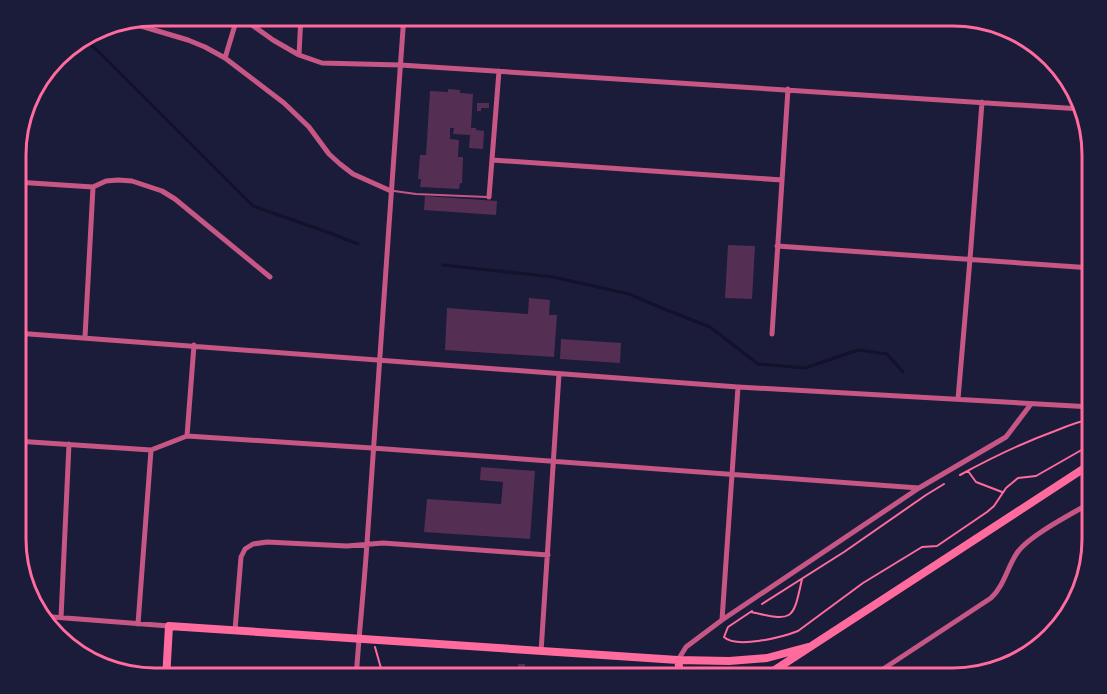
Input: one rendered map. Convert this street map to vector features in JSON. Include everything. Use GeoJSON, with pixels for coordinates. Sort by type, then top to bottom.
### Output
{"type":"FeatureCollection","features":[{"type":"Feature","properties":{"kind":"main road"},"geometry":{"type":"LineString","coordinates":[[777,668],[1081,471]]}},
{"type":"Feature","properties":{"kind":"main road"},"geometry":{"type":"LineString","coordinates":[[167,668],[169,626],[678,660],[729,661],[767,658],[808,647]]}},
{"type":"Feature","properties":{"kind":"main road"},"geometry":{"type":"LineString","coordinates":[[678,660],[679,668]]}},
{"type":"Feature","properties":{"kind":"street"},"geometry":{"type":"LineString","coordinates":[[225,58],[235,26]]}},
{"type":"Feature","properties":{"kind":"street"},"geometry":{"type":"LineString","coordinates":[[253,26],[299,55],[322,63],[400,65],[1073,108]]}},
{"type":"Feature","properties":{"kind":"street"},"geometry":{"type":"LineString","coordinates":[[299,55],[300,26]]}},
{"type":"Feature","properties":{"kind":"street"},"geometry":{"type":"LineString","coordinates":[[357,668],[403,26]]}},
{"type":"Feature","properties":{"kind":"street"},"geometry":{"type":"LineString","coordinates":[[143,27],[188,40],[225,58],[284,102],[340,164],[353,174],[391,190]]}},
{"type":"Feature","properties":{"kind":"street"},"geometry":{"type":"LineString","coordinates":[[489,197],[499,71]]}},
{"type":"Feature","properties":{"kind":"street"},"geometry":{"type":"LineString","coordinates":[[772,334],[788,89]]}},
{"type":"Feature","properties":{"kind":"street"},"geometry":{"type":"LineString","coordinates":[[958,399],[982,102]]}},
{"type":"Feature","properties":{"kind":"street"},"geometry":{"type":"LineString","coordinates":[[492,160],[782,180]]}},
{"type":"Feature","properties":{"kind":"street"},"geometry":{"type":"LineString","coordinates":[[26,183],[93,187],[106,181],[132,180],[162,191],[176,199],[270,277]]}},
{"type":"Feature","properties":{"kind":"street"},"geometry":{"type":"LineString","coordinates":[[85,337],[93,187]]}},
{"type":"Feature","properties":{"kind":"street"},"geometry":{"type":"LineString","coordinates":[[777,246],[1081,267]]}},
{"type":"Feature","properties":{"kind":"street"},"geometry":{"type":"LineString","coordinates":[[26,334],[738,387],[1081,406]]}},
{"type":"Feature","properties":{"kind":"street"},"geometry":{"type":"LineString","coordinates":[[187,436],[194,345]]}},
{"type":"Feature","properties":{"kind":"street"},"geometry":{"type":"LineString","coordinates":[[541,652],[559,374]]}},
{"type":"Feature","properties":{"kind":"street"},"geometry":{"type":"LineString","coordinates":[[722,620],[738,387]]}},
{"type":"Feature","properties":{"kind":"street"},"geometry":{"type":"LineString","coordinates":[[678,660],[686,647],[722,620],[919,488],[1006,437],[1031,404]]}},
{"type":"Feature","properties":{"kind":"street"},"geometry":{"type":"LineString","coordinates":[[26,442],[151,450],[187,436],[919,488]]}},
{"type":"Feature","properties":{"kind":"street"},"geometry":{"type":"LineString","coordinates":[[61,618],[69,444]]}},
{"type":"Feature","properties":{"kind":"street"},"geometry":{"type":"LineString","coordinates":[[138,624],[151,450]]}},
{"type":"Feature","properties":{"kind":"street"},"geometry":{"type":"LineString","coordinates":[[885,668],[991,598],[998,591],[1008,568],[1023,545],[1081,509]]}},
{"type":"Feature","properties":{"kind":"street"},"geometry":{"type":"LineString","coordinates":[[235,630],[242,558],[245,549],[253,544],[267,542],[347,546],[383,543],[548,555]]}},
{"type":"Feature","properties":{"kind":"street"},"geometry":{"type":"LineString","coordinates":[[51,617],[169,626]]}},
{"type":"Feature","properties":{"kind":"lane"},"geometry":{"type":"LineString","coordinates":[[391,190],[416,194],[489,197]]}},
{"type":"Feature","properties":{"kind":"path"},"geometry":{"type":"LineString","coordinates":[[959,475],[994,456],[1081,421]]}},
{"type":"Feature","properties":{"kind":"path"},"geometry":{"type":"LineString","coordinates":[[951,480],[728,627],[723,637],[732,642],[765,640],[798,631],[863,583],[922,547],[937,546],[987,512],[994,506],[1002,492],[1018,478],[1036,476],[1081,450]]}},
{"type":"Feature","properties":{"kind":"path"},"geometry":{"type":"LineString","coordinates":[[968,471],[976,482],[1002,492]]}},
{"type":"Feature","properties":{"kind":"path"},"geometry":{"type":"LineString","coordinates":[[750,612],[782,618],[789,616],[794,611],[802,579]]}},
{"type":"Feature","properties":{"kind":"path"},"geometry":{"type":"LineString","coordinates":[[373,639],[381,668]]}},
{"type":"Feature","properties":{"kind":"building"},"geometry":{"type":"Polygon","coordinates":[[[448,89],[473,94],[471,128],[484,131],[483,149],[469,148],[470,135],[453,134],[454,128],[450,128],[450,139],[459,140],[458,157],[463,157],[462,183],[459,189],[420,187],[421,179],[418,179],[420,155],[426,155],[430,91],[448,92],[448,89]]]}},
{"type":"Feature","properties":{"kind":"building"},"geometry":{"type":"Polygon","coordinates":[[[477,103],[489,103],[489,108],[481,108],[481,111],[477,111],[477,103]]]}},
{"type":"Feature","properties":{"kind":"building"},"geometry":{"type":"Polygon","coordinates":[[[425,196],[497,201],[496,215],[424,210],[425,196]]]}},
{"type":"Feature","properties":{"kind":"building"},"geometry":{"type":"Polygon","coordinates":[[[728,245],[755,246],[752,299],[725,298],[728,245]]]}},
{"type":"Feature","properties":{"kind":"building"},"geometry":{"type":"Polygon","coordinates":[[[529,298],[550,300],[549,315],[557,315],[554,357],[445,350],[447,308],[528,314],[529,298]]]}},
{"type":"Feature","properties":{"kind":"building"},"geometry":{"type":"Polygon","coordinates":[[[561,339],[621,343],[620,363],[560,359],[561,339]]]}},
{"type":"Feature","properties":{"kind":"building"},"geometry":{"type":"Polygon","coordinates":[[[481,467],[535,471],[530,539],[424,532],[427,499],[501,504],[503,482],[480,480],[481,467]]]}},
{"type":"Feature","properties":{"kind":"building"},"geometry":{"type":"Polygon","coordinates":[[[518,664],[525,664],[525,668],[518,668],[518,664]]]}},
{"type":"Feature","properties":{"kind":"waterway"},"geometry":{"type":"LineString","coordinates":[[89,43],[253,206],[358,244]]}},
{"type":"Feature","properties":{"kind":"waterway"},"geometry":{"type":"LineString","coordinates":[[443,265],[553,277],[629,294],[710,327],[758,364],[805,368],[858,350],[887,354],[903,372]]}}]}
